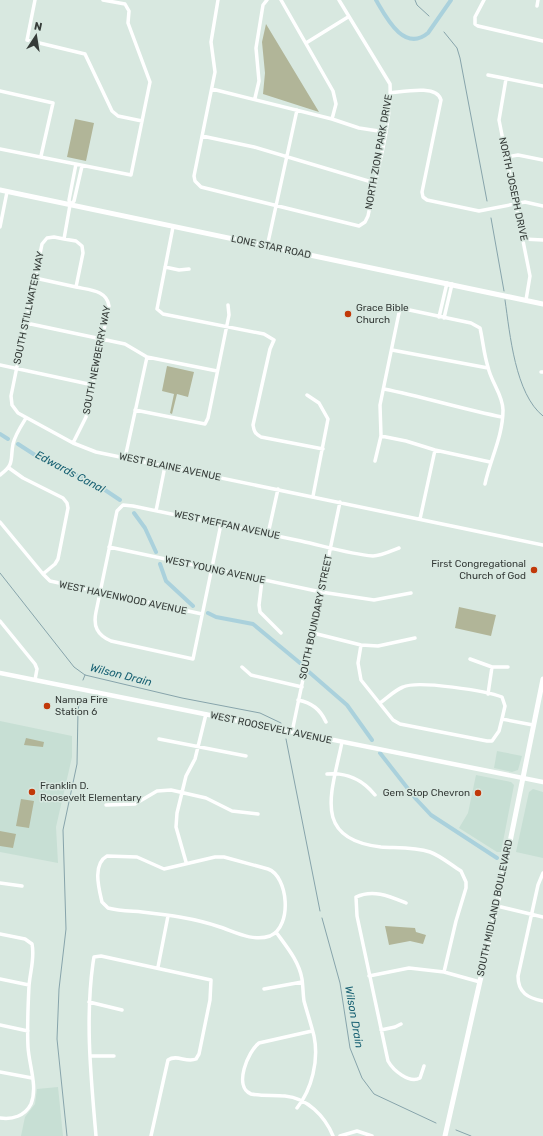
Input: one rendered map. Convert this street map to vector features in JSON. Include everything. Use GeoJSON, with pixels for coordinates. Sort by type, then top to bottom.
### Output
{"type":"FeatureCollection","features":[{"type":"Feature","properties":{"kind":"main road","name":"LONE STAR ROAD"},"geometry":{"type":"LineString","coordinates":[[0,190],[543,304]]}},
{"type":"Feature","properties":{"kind":"main road","name":"SOUTH MIDLAND BOULEVARD"},"geometry":{"type":"LineString","coordinates":[[445,1136],[497,906],[543,680]]}},
{"type":"Feature","properties":{"kind":"street"},"geometry":{"type":"LineString","coordinates":[[34,0],[27,40],[85,54],[112,111],[118,116],[142,121]]}},
{"type":"Feature","properties":{"kind":"street"},"geometry":{"type":"LineString","coordinates":[[0,149],[131,175],[150,82],[128,24],[129,11],[125,4],[103,0]]}},
{"type":"Feature","properties":{"kind":"street"},"geometry":{"type":"LineString","coordinates":[[218,0],[211,42],[215,72],[194,176],[195,182],[201,187],[277,204]]}},
{"type":"Feature","properties":{"kind":"street"},"geometry":{"type":"LineString","coordinates":[[256,98],[259,81],[256,43],[263,5],[267,0]]}},
{"type":"Feature","properties":{"kind":"street"},"geometry":{"type":"LineString","coordinates":[[281,0],[336,98],[332,119]]}},
{"type":"Feature","properties":{"kind":"street","name":"NORTH ZION PARK DRIVE"},"geometry":{"type":"LineString","coordinates":[[277,204],[359,226],[365,222],[368,216],[385,132],[390,84],[348,18],[339,0]]}},
{"type":"Feature","properties":{"kind":"street"},"geometry":{"type":"LineString","coordinates":[[484,0],[475,17],[475,24],[478,26],[543,41]]}},
{"type":"Feature","properties":{"kind":"street"},"geometry":{"type":"LineString","coordinates":[[537,6],[538,0]]}},
{"type":"Feature","properties":{"kind":"street"},"geometry":{"type":"LineString","coordinates":[[306,43],[348,18]]}},
{"type":"Feature","properties":{"kind":"street"},"geometry":{"type":"LineString","coordinates":[[488,75],[542,86],[543,80]]}},
{"type":"Feature","properties":{"kind":"street","name":"NORTH JOSEPH DRIVE"},"geometry":{"type":"LineString","coordinates":[[506,79],[499,120],[530,276],[526,300]]}},
{"type":"Feature","properties":{"kind":"street"},"geometry":{"type":"LineString","coordinates":[[212,89],[256,98],[359,128],[385,132]]}},
{"type":"Feature","properties":{"kind":"street"},"geometry":{"type":"LineString","coordinates":[[390,94],[425,90],[437,93],[440,97],[441,100],[422,192],[423,197],[427,200],[479,211],[525,202],[543,206]]}},
{"type":"Feature","properties":{"kind":"street"},"geometry":{"type":"LineString","coordinates":[[0,91],[53,103],[41,156]]}},
{"type":"Feature","properties":{"kind":"street"},"geometry":{"type":"LineString","coordinates":[[267,247],[297,110]]}},
{"type":"Feature","properties":{"kind":"street"},"geometry":{"type":"LineString","coordinates":[[202,136],[254,147],[375,183]]}},
{"type":"Feature","properties":{"kind":"street"},"geometry":{"type":"LineString","coordinates":[[507,157],[518,155],[543,160]]}},
{"type":"Feature","properties":{"kind":"street"},"geometry":{"type":"LineString","coordinates":[[35,278],[76,287],[83,253],[82,246],[76,241],[64,239],[70,205],[69,200],[76,164]]}},
{"type":"Feature","properties":{"kind":"street"},"geometry":{"type":"LineString","coordinates":[[70,205],[74,201],[82,166]]}},
{"type":"Feature","properties":{"kind":"street"},"geometry":{"type":"LineString","coordinates":[[0,227],[7,192]]}},
{"type":"Feature","properties":{"kind":"street"},"geometry":{"type":"LineString","coordinates":[[173,227],[157,309],[163,314],[226,328],[264,334],[274,340],[270,349],[253,424],[254,430],[261,437],[323,450]]}},
{"type":"Feature","properties":{"kind":"street","name":"SOUTH STILLWATER WAY"},"geometry":{"type":"LineString","coordinates":[[12,405],[11,396],[16,368],[42,244],[47,238],[54,237],[64,239]]}},
{"type":"Feature","properties":{"kind":"street"},"geometry":{"type":"LineString","coordinates":[[523,239],[543,240]]}},
{"type":"Feature","properties":{"kind":"street"},"geometry":{"type":"LineString","coordinates":[[165,266],[179,270],[189,269]]}},
{"type":"Feature","properties":{"kind":"street"},"geometry":{"type":"LineString","coordinates":[[439,317],[449,284]]}},
{"type":"Feature","properties":{"kind":"street"},"geometry":{"type":"LineString","coordinates":[[444,318],[449,284]]}},
{"type":"Feature","properties":{"kind":"street","name":"SOUTH NEWBERRY WAY"},"geometry":{"type":"LineString","coordinates":[[74,444],[84,425],[109,306],[107,298],[99,292],[76,287]]}},
{"type":"Feature","properties":{"kind":"street"},"geometry":{"type":"LineString","coordinates":[[135,410],[205,424],[208,418],[229,315],[228,305]]}},
{"type":"Feature","properties":{"kind":"street"},"geometry":{"type":"LineString","coordinates":[[375,461],[381,436],[380,405],[400,308],[471,323],[480,328],[488,368],[502,402],[502,417],[494,454],[490,462],[485,484]]}},
{"type":"Feature","properties":{"kind":"street"},"geometry":{"type":"LineString","coordinates":[[26,323],[131,347],[147,357],[217,371]]}},
{"type":"Feature","properties":{"kind":"street"},"geometry":{"type":"LineString","coordinates":[[392,350],[488,368]]}},
{"type":"Feature","properties":{"kind":"street"},"geometry":{"type":"LineString","coordinates":[[125,458],[147,357]]}},
{"type":"Feature","properties":{"kind":"street"},"geometry":{"type":"LineString","coordinates":[[0,365],[93,385]]}},
{"type":"Feature","properties":{"kind":"street"},"geometry":{"type":"LineString","coordinates":[[384,389],[421,397],[458,408],[502,417]]}},
{"type":"Feature","properties":{"kind":"street"},"geometry":{"type":"LineString","coordinates":[[307,395],[319,403],[328,419],[313,496]]}},
{"type":"Feature","properties":{"kind":"street","name":"WEST BLAINE AVENUE"},"geometry":{"type":"LineString","coordinates":[[12,405],[18,413],[26,418],[74,444],[96,452],[543,545]]}},
{"type":"Feature","properties":{"kind":"street"},"geometry":{"type":"LineString","coordinates":[[0,475],[9,468],[12,463],[15,439],[26,418]]}},
{"type":"Feature","properties":{"kind":"street"},"geometry":{"type":"LineString","coordinates":[[381,436],[490,462]]}},
{"type":"Feature","properties":{"kind":"street"},"geometry":{"type":"LineString","coordinates":[[420,519],[435,450]]}},
{"type":"Feature","properties":{"kind":"street"},"geometry":{"type":"LineString","coordinates":[[156,511],[165,466]]}},
{"type":"Feature","properties":{"kind":"street"},"geometry":{"type":"LineString","coordinates":[[9,468],[23,478],[63,498],[67,503],[68,508],[58,559],[55,564],[43,574]]}},
{"type":"Feature","properties":{"kind":"street"},"geometry":{"type":"LineString","coordinates":[[268,534],[278,489]]}},
{"type":"Feature","properties":{"kind":"street","name":"SOUTH BOUNDARY STREET"},"geometry":{"type":"LineString","coordinates":[[292,732],[340,502]]}},
{"type":"Feature","properties":{"kind":"street","name":"WEST MEFFAN AVENUE"},"geometry":{"type":"LineString","coordinates":[[109,547],[117,511],[123,505],[375,556],[399,548]]}},
{"type":"Feature","properties":{"kind":"street","name":"WEST HAVENWOOD AVENUE"},"geometry":{"type":"LineString","coordinates":[[0,522],[50,581],[58,584],[202,614]]}},
{"type":"Feature","properties":{"kind":"street"},"geometry":{"type":"LineString","coordinates":[[109,547],[94,622],[99,634],[110,641],[193,659],[221,524]]}},
{"type":"Feature","properties":{"kind":"street","name":"WEST YOUNG AVENUE"},"geometry":{"type":"LineString","coordinates":[[109,547],[321,592],[374,600],[411,593]]}},
{"type":"Feature","properties":{"kind":"street"},"geometry":{"type":"LineString","coordinates":[[262,580],[258,605],[260,612],[281,633]]}},
{"type":"Feature","properties":{"kind":"street"},"geometry":{"type":"LineString","coordinates":[[0,621],[35,664],[37,669],[35,680]]}},
{"type":"Feature","properties":{"kind":"street"},"geometry":{"type":"LineString","coordinates":[[313,633],[361,645],[387,645],[415,638]]}},
{"type":"Feature","properties":{"kind":"street"},"geometry":{"type":"LineString","coordinates":[[361,645],[358,663],[361,680],[393,720],[400,724],[487,741],[492,740],[496,736],[502,719],[505,702],[502,698],[488,694],[440,685],[412,684],[404,686],[380,703]]}},
{"type":"Feature","properties":{"kind":"street"},"geometry":{"type":"LineString","coordinates":[[470,659],[492,666],[508,667]]}},
{"type":"Feature","properties":{"kind":"street"},"geometry":{"type":"LineString","coordinates":[[488,694],[492,666]]}},
{"type":"Feature","properties":{"kind":"street"},"geometry":{"type":"LineString","coordinates":[[242,667],[251,676],[302,687]]}},
{"type":"Feature","properties":{"kind":"street","name":"WEST ROOSEVELT AVENUE"},"geometry":{"type":"LineString","coordinates":[[0,673],[543,782]]}},
{"type":"Feature","properties":{"kind":"street"},"geometry":{"type":"LineString","coordinates":[[298,700],[309,702],[323,715],[326,722]]}},
{"type":"Feature","properties":{"kind":"street"},"geometry":{"type":"LineString","coordinates":[[186,862],[176,827],[177,813],[181,792],[198,747],[206,714]]}},
{"type":"Feature","properties":{"kind":"street"},"geometry":{"type":"LineString","coordinates":[[502,719],[533,725]]}},
{"type":"Feature","properties":{"kind":"street"},"geometry":{"type":"LineString","coordinates":[[159,739],[246,756]]}},
{"type":"Feature","properties":{"kind":"street"},"geometry":{"type":"LineString","coordinates":[[342,742],[335,773],[332,803],[335,826],[345,837],[367,844],[430,852],[461,871],[464,876],[466,888],[454,928],[444,972]]}},
{"type":"Feature","properties":{"kind":"street"},"geometry":{"type":"LineString","coordinates":[[327,774],[335,773],[357,779],[369,787],[375,796]]}},
{"type":"Feature","properties":{"kind":"street"},"geometry":{"type":"LineString","coordinates":[[106,806],[135,804],[157,791],[181,792],[206,798],[232,811],[258,814]]}},
{"type":"Feature","properties":{"kind":"street"},"geometry":{"type":"LineString","coordinates":[[107,856],[137,857],[164,869],[186,862],[224,857],[274,871],[278,877],[285,902],[285,916],[276,932],[270,936],[252,938],[197,920],[168,916],[114,910],[104,906],[99,890],[99,863],[107,856]]}},
{"type":"Feature","properties":{"kind":"street"},"geometry":{"type":"LineString","coordinates":[[543,873],[540,878],[520,963],[518,985],[525,995],[543,1001]]}},
{"type":"Feature","properties":{"kind":"street"},"geometry":{"type":"LineString","coordinates":[[0,883],[22,886]]}},
{"type":"Feature","properties":{"kind":"street"},"geometry":{"type":"LineString","coordinates":[[406,903],[382,894],[373,893],[356,897],[357,916],[388,1061],[393,1069],[417,1080],[421,1076],[424,1066]]}},
{"type":"Feature","properties":{"kind":"street"},"geometry":{"type":"LineString","coordinates":[[497,906],[543,917]]}},
{"type":"Feature","properties":{"kind":"street"},"geometry":{"type":"LineString","coordinates":[[158,968],[168,916]]}},
{"type":"Feature","properties":{"kind":"street"},"geometry":{"type":"LineString","coordinates":[[276,932],[295,962],[302,982],[304,1000],[316,1047],[312,1075],[302,1101],[297,1108]]}},
{"type":"Feature","properties":{"kind":"street"},"geometry":{"type":"LineString","coordinates":[[0,934],[25,939],[32,944],[34,952],[29,985],[28,1031],[34,1096],[30,1106],[22,1114],[15,1118],[0,1118]]}},
{"type":"Feature","properties":{"kind":"street"},"geometry":{"type":"LineString","coordinates":[[96,1136],[90,1056],[89,1002],[93,962],[96,956],[211,980],[210,1000],[196,1059],[193,1061],[172,1057],[168,1060],[151,1136]]}},
{"type":"Feature","properties":{"kind":"street"},"geometry":{"type":"LineString","coordinates":[[369,976],[409,968],[444,972],[480,982]]}},
{"type":"Feature","properties":{"kind":"street"},"geometry":{"type":"LineString","coordinates":[[0,979],[29,985]]}},
{"type":"Feature","properties":{"kind":"street"},"geometry":{"type":"LineString","coordinates":[[264,990],[302,982]]}},
{"type":"Feature","properties":{"kind":"street"},"geometry":{"type":"LineString","coordinates":[[89,1002],[122,1010]]}},
{"type":"Feature","properties":{"kind":"street"},"geometry":{"type":"LineString","coordinates":[[381,1030],[401,1024]]}},
{"type":"Feature","properties":{"kind":"street"},"geometry":{"type":"LineString","coordinates":[[0,1025],[28,1031]]}},
{"type":"Feature","properties":{"kind":"street"},"geometry":{"type":"LineString","coordinates":[[312,1031],[259,1043],[250,1051],[243,1078],[243,1087],[247,1092],[256,1095],[286,1096],[302,1101],[320,1114],[333,1136]]}},
{"type":"Feature","properties":{"kind":"street"},"geometry":{"type":"LineString","coordinates":[[90,1056],[114,1056]]}},
{"type":"Feature","properties":{"kind":"street"},"geometry":{"type":"LineString","coordinates":[[0,1072],[32,1078]]}},
{"type":"Feature","properties":{"kind":"street"},"geometry":{"type":"LineString","coordinates":[[340,1136],[357,1131],[372,1136]]}},
{"type":"Feature","properties":{"kind":"shaded area"},"geometry":{"type":"Polygon","coordinates":[[[266,24],[319,112],[263,94],[265,73],[262,42],[266,24]]]}},
{"type":"Feature","properties":{"kind":"shaded area"},"geometry":{"type":"Polygon","coordinates":[[[75,119],[94,123],[86,161],[67,157],[75,119]]]}},
{"type":"Feature","properties":{"kind":"shaded area"},"geometry":{"type":"Polygon","coordinates":[[[167,366],[194,372],[188,397],[177,394],[172,414],[170,413],[174,394],[162,391],[167,366]]]}},
{"type":"Feature","properties":{"kind":"shaded area"},"geometry":{"type":"Polygon","coordinates":[[[459,607],[496,615],[491,636],[455,628],[459,607]]]}},
{"type":"Feature","properties":{"kind":"shaded area","name":"Franklin D. Roosevelt Elementary"},"geometry":{"type":"Polygon","coordinates":[[[0,721],[72,736],[72,757],[56,827],[58,863],[0,852],[0,721]]]}},
{"type":"Feature","properties":{"kind":"shaded area"},"geometry":{"type":"Polygon","coordinates":[[[26,738],[44,742],[43,747],[24,745],[26,738]]]}},
{"type":"Feature","properties":{"kind":"shaded area"},"geometry":{"type":"Polygon","coordinates":[[[497,751],[522,756],[518,770],[512,772],[494,768],[497,751]]]}},
{"type":"Feature","properties":{"kind":"shaded area"},"geometry":{"type":"Polygon","coordinates":[[[476,775],[511,782],[514,785],[501,852],[497,852],[459,828],[468,813],[476,775]]]}},
{"type":"Feature","properties":{"kind":"shaded area"},"geometry":{"type":"Polygon","coordinates":[[[533,789],[543,792],[543,858],[516,852],[529,792],[533,789]]]}},
{"type":"Feature","properties":{"kind":"shaded area"},"geometry":{"type":"Polygon","coordinates":[[[21,799],[34,801],[29,828],[16,826],[21,799]]]}},
{"type":"Feature","properties":{"kind":"shaded area"},"geometry":{"type":"Polygon","coordinates":[[[0,831],[16,834],[13,848],[0,846],[0,831]]]}},
{"type":"Feature","properties":{"kind":"shaded area"},"geometry":{"type":"Polygon","coordinates":[[[385,926],[415,928],[416,932],[426,935],[423,944],[410,941],[389,945],[385,926]]]}},
{"type":"Feature","properties":{"kind":"shaded area"},"geometry":{"type":"Polygon","coordinates":[[[58,1087],[63,1136],[21,1136],[25,1117],[35,1104],[37,1089],[58,1087]]]}},
{"type":"Feature","properties":{"kind":"waterway"},"geometry":{"type":"LineString","coordinates":[[376,0],[385,15],[397,30],[404,36],[411,39],[419,38],[428,33],[451,0]]}},
{"type":"Feature","properties":{"kind":"waterway"},"geometry":{"type":"LineString","coordinates":[[415,0],[417,5],[429,16]]}},
{"type":"Feature","properties":{"kind":"waterway"},"geometry":{"type":"LineString","coordinates":[[444,32],[457,48],[460,58],[487,201]]}},
{"type":"Feature","properties":{"kind":"waterway"},"geometry":{"type":"LineString","coordinates":[[491,218],[504,291]]}},
{"type":"Feature","properties":{"kind":"waterway"},"geometry":{"type":"LineString","coordinates":[[505,300],[515,362],[520,379],[534,406],[543,416]]}},
{"type":"Feature","properties":{"kind":"waterway","name":"Edwards Canal"},"geometry":{"type":"LineString","coordinates":[[0,434],[8,439]]}},
{"type":"Feature","properties":{"kind":"waterway","name":"Edwards Canal"},"geometry":{"type":"LineString","coordinates":[[18,444],[35,455],[99,486],[120,500]]}},
{"type":"Feature","properties":{"kind":"waterway","name":"Edwards Canal"},"geometry":{"type":"LineString","coordinates":[[134,513],[145,528],[156,552]]}},
{"type":"Feature","properties":{"kind":"waterway","name":"Edwards Canal"},"geometry":{"type":"LineString","coordinates":[[160,564],[166,581],[193,606]]}},
{"type":"Feature","properties":{"kind":"waterway","name":"Wilson Drain"},"geometry":{"type":"LineString","coordinates":[[0,573],[74,667],[85,675],[182,698],[260,713],[281,723]]}},
{"type":"Feature","properties":{"kind":"waterway","name":"Edwards Canal"},"geometry":{"type":"LineString","coordinates":[[208,613],[216,617],[253,624],[300,663]]}},
{"type":"Feature","properties":{"kind":"waterway","name":"Edwards Canal"},"geometry":{"type":"LineString","coordinates":[[309,672],[347,705],[372,740]]}},
{"type":"Feature","properties":{"kind":"waterway","name":"Wilson Drain"},"geometry":{"type":"LineString","coordinates":[[83,680],[85,675]]}},
{"type":"Feature","properties":{"kind":"waterway"},"geometry":{"type":"LineString","coordinates":[[67,1136],[57,1039],[59,989],[66,929],[63,830],[77,764],[78,711],[80,697]]}},
{"type":"Feature","properties":{"kind":"waterway","name":"Wilson Drain"},"geometry":{"type":"LineString","coordinates":[[286,739],[320,911]]}},
{"type":"Feature","properties":{"kind":"waterway","name":"Edwards Canal"},"geometry":{"type":"LineString","coordinates":[[380,753],[416,799],[431,815],[497,858]]}},
{"type":"Feature","properties":{"kind":"waterway","name":"Wilson Drain"},"geometry":{"type":"LineString","coordinates":[[322,918],[340,983],[350,1048],[362,1078],[374,1094],[436,1123]]}},
{"type":"Feature","properties":{"kind":"waterway","name":"Wilson Drain"},"geometry":{"type":"LineString","coordinates":[[456,1130],[471,1136]]}},
{"type":"Feature","properties":{"kind":"place","name":"Grace Bible Church"},"geometry":{"type":"Point","coordinates":[348,314]}},
{"type":"Feature","properties":{"kind":"place","name":"First Congregational Church of God"},"geometry":{"type":"Point","coordinates":[534,570]}},
{"type":"Feature","properties":{"kind":"place","name":"Nampa Fire Station 6"},"geometry":{"type":"Point","coordinates":[47,706]}},
{"type":"Feature","properties":{"kind":"place","name":"Franklin D. Roosevelt Elementary"},"geometry":{"type":"Point","coordinates":[32,792]}},
{"type":"Feature","properties":{"kind":"place","name":"Gem Stop Chevron"},"geometry":{"type":"Point","coordinates":[478,793]}}]}
